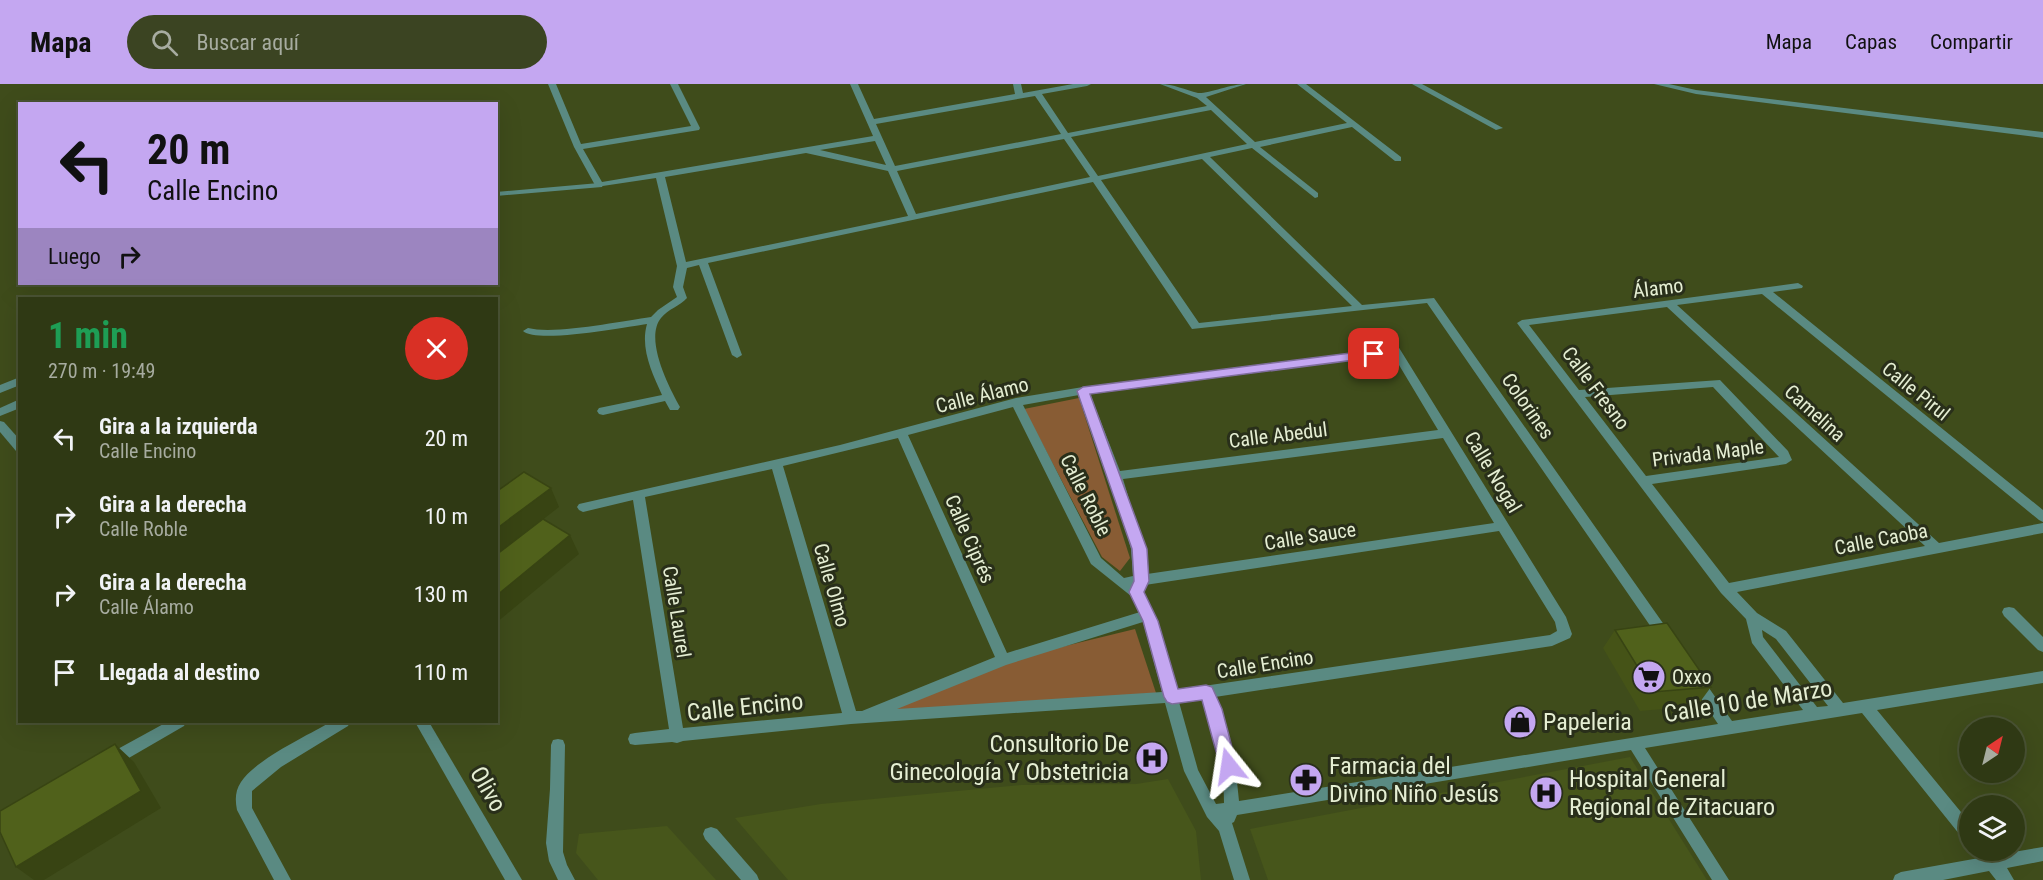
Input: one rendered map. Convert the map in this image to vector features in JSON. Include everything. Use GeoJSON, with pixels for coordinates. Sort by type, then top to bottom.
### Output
{"type":"FeatureCollection","features":[{"type":"Feature","properties":{"kind":"street"},"geometry":{"type":"LineString","coordinates":[[552,84],[578,147],[599,185],[878,138]]}},
{"type":"Feature","properties":{"kind":"street"},"geometry":{"type":"LineString","coordinates":[[578,147],[696,128],[674,84]]}},
{"type":"Feature","properties":{"kind":"street"},"geometry":{"type":"LineString","coordinates":[[854,84],[913,217]]}},
{"type":"Feature","properties":{"kind":"street"},"geometry":{"type":"LineString","coordinates":[[1017,84],[1018,96]]}},
{"type":"Feature","properties":{"kind":"street"},"geometry":{"type":"LineString","coordinates":[[871,123],[1087,84]]}},
{"type":"Feature","properties":{"kind":"street"},"geometry":{"type":"LineString","coordinates":[[1164,84],[1200,96],[1253,145],[1315,195]]}},
{"type":"Feature","properties":{"kind":"street"},"geometry":{"type":"LineString","coordinates":[[1200,96],[1242,84]]}},
{"type":"Feature","properties":{"kind":"street"},"geometry":{"type":"LineString","coordinates":[[1301,84],[1398,159]]}},
{"type":"Feature","properties":{"kind":"street"},"geometry":{"type":"LineString","coordinates":[[1416,84],[1499,129]]}},
{"type":"Feature","properties":{"kind":"street"},"geometry":{"type":"LineString","coordinates":[[1658,84],[1696,92],[2043,135]]}},
{"type":"Feature","properties":{"kind":"street"},"geometry":{"type":"LineString","coordinates":[[1037,93],[1096,179]]}},
{"type":"Feature","properties":{"kind":"street"},"geometry":{"type":"LineString","coordinates":[[806,150],[892,170],[1211,108]]}},
{"type":"Feature","properties":{"kind":"street"},"geometry":{"type":"LineString","coordinates":[[682,266],[1355,124]]}},
{"type":"Feature","properties":{"kind":"street"},"geometry":{"type":"LineString","coordinates":[[1204,156],[1360,308]]}},
{"type":"Feature","properties":{"kind":"street"},"geometry":{"type":"LineString","coordinates":[[528,331],[534,333],[573,331],[654,320],[682,297],[678,287],[682,266],[660,175]]}},
{"type":"Feature","properties":{"kind":"street","name":"Colorines"},"geometry":{"type":"LineString","coordinates":[[1096,179],[1196,327],[1430,300],[1675,650]]}},
{"type":"Feature","properties":{"kind":"street"},"geometry":{"type":"LineString","coordinates":[[703,261],[737,355]]}},
{"type":"Feature","properties":{"kind":"street","name":"Álamo"},"geometry":{"type":"LineString","coordinates":[[1522,323],[1798,286]]}},
{"type":"Feature","properties":{"kind":"street","name":"Calle Pirul"},"geometry":{"type":"LineString","coordinates":[[1766,292],[2043,517]]}},
{"type":"Feature","properties":{"kind":"street","name":"Camelina"},"geometry":{"type":"LineString","coordinates":[[1670,304],[1936,548]]}},
{"type":"Feature","properties":{"kind":"street"},"geometry":{"type":"LineString","coordinates":[[603,411],[671,402],[656,371],[651,333],[654,320]]}},
{"type":"Feature","properties":{"kind":"street","name":"Calle Fresno"},"geometry":{"type":"LineString","coordinates":[[1522,323],[1726,589],[1752,617],[1781,635],[1840,710]]}},
{"type":"Feature","properties":{"kind":"street","name":"Calle Nogal"},"geometry":{"type":"LineString","coordinates":[[1384,332],[1561,621],[1565,634]]}},
{"type":"Feature","properties":{"kind":"street","name":"Calle Álamo"},"geometry":{"type":"LineString","coordinates":[[582,507],[902,434],[1016,402],[1083,391],[1396,351]]}},
{"type":"Feature","properties":{"kind":"street"},"geometry":{"type":"LineString","coordinates":[[0,389],[18,381]]}},
{"type":"Feature","properties":{"kind":"street","name":"Privada Maple"},"geometry":{"type":"LineString","coordinates":[[1578,394],[1716,383],[1784,454],[1786,460],[1643,481]]}},
{"type":"Feature","properties":{"kind":"street","name":"Calle Roble"},"geometry":{"type":"LineString","coordinates":[[1083,391],[1139,549],[1139,586],[1191,771],[1212,812],[1226,827]]}},
{"type":"Feature","properties":{"kind":"street","name":"Calle Roble"},"geometry":{"type":"LineString","coordinates":[[1016,402],[1096,561],[1122,583],[1139,586]]}},
{"type":"Feature","properties":{"kind":"street"},"geometry":{"type":"LineString","coordinates":[[0,412],[18,404]]}},
{"type":"Feature","properties":{"kind":"street"},"geometry":{"type":"LineString","coordinates":[[0,425],[18,446]]}},
{"type":"Feature","properties":{"kind":"street","name":"Calle Abedul"},"geometry":{"type":"LineString","coordinates":[[1114,476],[1447,433]]}},
{"type":"Feature","properties":{"kind":"street","name":"Calle Ciprés"},"geometry":{"type":"LineString","coordinates":[[902,434],[1003,660]]}},
{"type":"Feature","properties":{"kind":"street","name":"Calle Olmo"},"geometry":{"type":"LineString","coordinates":[[776,463],[855,718]]}},
{"type":"Feature","properties":{"kind":"street","name":"Calle Laurel"},"geometry":{"type":"LineString","coordinates":[[638,494],[677,737]]}},
{"type":"Feature","properties":{"kind":"street","name":"Calle Sauce"},"geometry":{"type":"LineString","coordinates":[[1139,586],[1503,526]]}},
{"type":"Feature","properties":{"kind":"street","name":"Calle Caoba"},"geometry":{"type":"LineString","coordinates":[[1726,589],[2043,528]]}},
{"type":"Feature","properties":{"kind":"street"},"geometry":{"type":"LineString","coordinates":[[2009,612],[2043,646]]}},
{"type":"Feature","properties":{"kind":"street","name":"Calle Encino"},"geometry":{"type":"LineString","coordinates":[[855,718],[1003,660],[1148,615]]}},
{"type":"Feature","properties":{"kind":"street","name":"Calle Fresno"},"geometry":{"type":"LineString","coordinates":[[1752,617],[1757,639],[1814,714]]}},
{"type":"Feature","properties":{"kind":"street","name":"Calle Encino"},"geometry":{"type":"LineString","coordinates":[[635,739],[677,737],[855,718],[1172,697],[1551,640],[1565,634]]}},
{"type":"Feature","properties":{"kind":"street"},"geometry":{"type":"LineString","coordinates":[[1688,669],[1729,728]]}},
{"type":"Feature","properties":{"kind":"street","name":"Calle 10 de Marzo"},"geometry":{"type":"LineString","coordinates":[[1212,812],[2043,677]]}},
{"type":"Feature","properties":{"kind":"street"},"geometry":{"type":"LineString","coordinates":[[1206,692],[1214,709],[1229,766],[1231,809],[1226,827],[1240,879]]}},
{"type":"Feature","properties":{"kind":"street"},"geometry":{"type":"LineString","coordinates":[[1865,706],[1959,821]]}},
{"type":"Feature","properties":{"kind":"street"},"geometry":{"type":"LineString","coordinates":[[100,768],[177,723]]}},
{"type":"Feature","properties":{"kind":"street"},"geometry":{"type":"LineString","coordinates":[[283,880],[245,810],[243,800],[246,787],[271,766],[341,723]]}},
{"type":"Feature","properties":{"kind":"street","name":"Olivo"},"geometry":{"type":"LineString","coordinates":[[423,723],[514,880]]}},
{"type":"Feature","properties":{"kind":"street"},"geometry":{"type":"LineString","coordinates":[[1634,743],[1721,880]]}},
{"type":"Feature","properties":{"kind":"street"},"geometry":{"type":"LineString","coordinates":[[558,746],[557,804],[552,839],[557,867],[567,880]]}},
{"type":"Feature","properties":{"kind":"street"},"geometry":{"type":"LineString","coordinates":[[711,834],[751,880]]}},
{"type":"Feature","properties":{"kind":"street"},"geometry":{"type":"LineString","coordinates":[[1901,880],[2043,854]]}},
{"type":"Feature","properties":{"kind":"street"},"geometry":{"type":"LineString","coordinates":[[1990,861],[2006,880]]}},
{"type":"Feature","properties":{"kind":"lane"},"geometry":{"type":"LineString","coordinates":[[498,194],[599,185]]}},
{"type":"Feature","properties":{"kind":"shaded area"},"geometry":{"type":"Polygon","coordinates":[[[1079,398],[1130,558],[1120,571],[1102,557],[1024,409],[1079,398]]]}},
{"type":"Feature","properties":{"kind":"shaded area"},"geometry":{"type":"Polygon","coordinates":[[[1135,629],[1156,693],[885,712],[1016,658],[1135,629]]]}},
{"type":"Feature","properties":{"kind":"shaded area","name":"Hospital General Regional de Zitacuaro"},"geometry":{"type":"Polygon","coordinates":[[[1630,757],[1707,880],[1268,880],[1250,829],[1630,757]]]}},
{"type":"Feature","properties":{"kind":"shaded area"},"geometry":{"type":"Polygon","coordinates":[[[1168,779],[1196,831],[1201,880],[788,880],[735,818],[821,804],[1021,785],[1136,784],[1168,779]]]}},
{"type":"Feature","properties":{"kind":"shaded area"},"geometry":{"type":"Polygon","coordinates":[[[667,826],[716,880],[598,880],[576,853],[579,834],[667,826]]]}},
{"type":"Feature","properties":{"kind":"building"},"geometry":{"type":"Polygon","coordinates":[[[524,472],[551,488],[498,528],[498,491],[524,472]]]}},
{"type":"Feature","properties":{"kind":"building"},"geometry":{"type":"Polygon","coordinates":[[[543,519],[570,535],[498,594],[498,553],[543,519]]]}},
{"type":"Feature","properties":{"kind":"building"},"geometry":{"type":"Polygon","coordinates":[[[1667,623],[1711,687],[1653,692],[1615,630],[1667,623]]]}},
{"type":"Feature","properties":{"kind":"building"},"geometry":{"type":"Polygon","coordinates":[[[115,744],[141,791],[16,867],[0,832],[0,811],[115,744]]]}},
{"type":"Feature","properties":{"kind":"place","name":"Oxxo"},"geometry":{"type":"Point","coordinates":[1649,677]}},
{"type":"Feature","properties":{"kind":"place","name":"Papeleria"},"geometry":{"type":"Point","coordinates":[1520,722]}},
{"type":"Feature","properties":{"kind":"place","name":"Consultorio De Ginecología Y Obstetricia"},"geometry":{"type":"Point","coordinates":[1152,758]}},
{"type":"Feature","properties":{"kind":"place","name":"Farmacia del Divino Niño Jesús"},"geometry":{"type":"Point","coordinates":[1306,780]}},
{"type":"Feature","properties":{"kind":"place","name":"Hospital General Regional de Zitacuaro"},"geometry":{"type":"Point","coordinates":[1546,793]}},
{"type":"Feature","properties":{"kind":"route"},"geometry":{"type":"LineString","coordinates":[[1229,766],[1214,709],[1206,692],[1172,697],[1151,621],[1136,592],[1141,581],[1139,549],[1083,391],[1374,354]]}}]}
